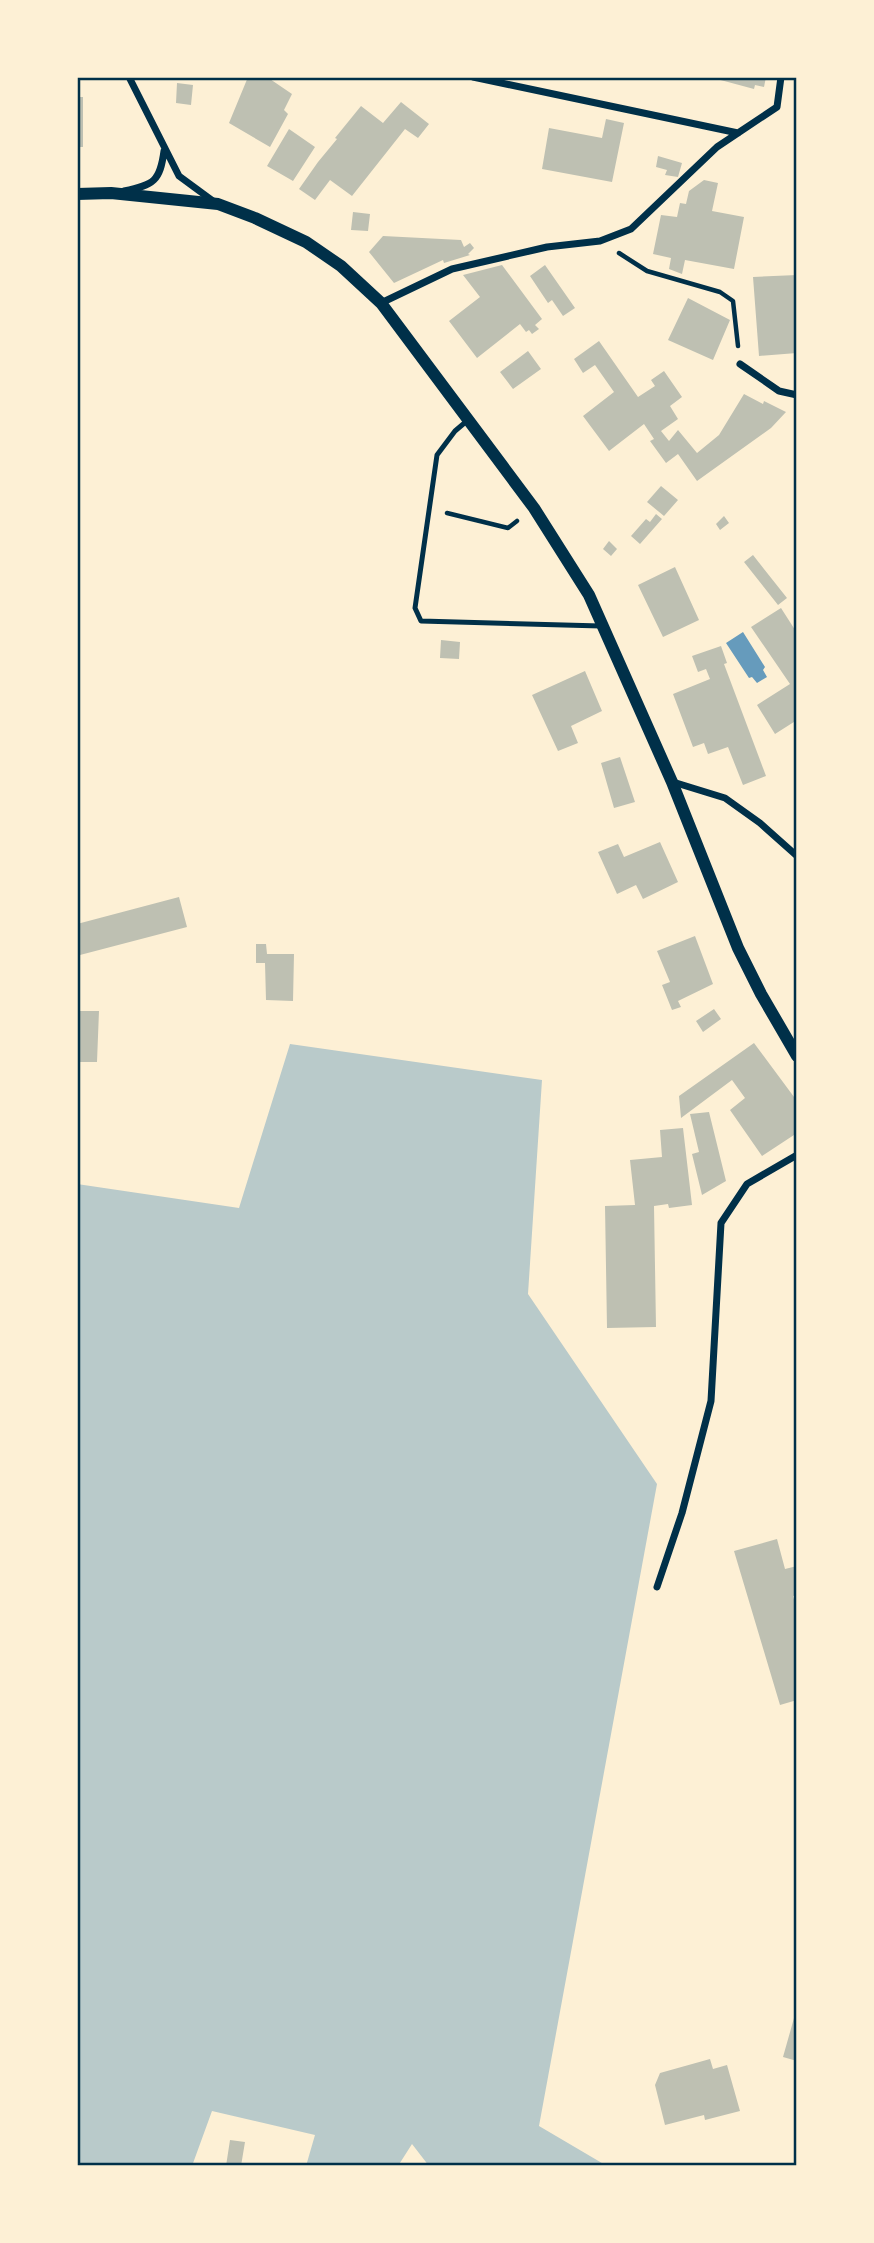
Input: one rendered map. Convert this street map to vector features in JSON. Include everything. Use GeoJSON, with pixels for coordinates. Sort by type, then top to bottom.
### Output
{"type":"FeatureCollection","features":[{"type":"Feature","properties":{"kind":"street"},"geometry":{"type":"LineString","coordinates":[[129,77],[178,176],[218,204],[306,242],[341,266],[381,303],[542,518],[589,595],[604,626],[672,782],[738,947],[761,994],[797,1056]]}},
{"type":"Feature","properties":{"kind":"street"},"geometry":{"type":"LineString","coordinates":[[473,77],[738,133]]}},
{"type":"Feature","properties":{"kind":"street"},"geometry":{"type":"LineString","coordinates":[[381,303],[452,269],[536,249],[600,241],[631,229],[717,147],[777,107],[781,77]]}},
{"type":"Feature","properties":{"kind":"street"},"geometry":{"type":"LineString","coordinates":[[111,193],[147,186],[162,171],[164,150]]}},
{"type":"Feature","properties":{"kind":"street"},"geometry":{"type":"LineString","coordinates":[[77,194],[111,193],[218,204]]}},
{"type":"Feature","properties":{"kind":"street"},"geometry":{"type":"LineString","coordinates":[[740,364],[779,391],[797,396]]}},
{"type":"Feature","properties":{"kind":"street"},"geometry":{"type":"LineString","coordinates":[[672,782],[726,798],[760,823],[797,856]]}},
{"type":"Feature","properties":{"kind":"street"},"geometry":{"type":"LineString","coordinates":[[657,1587],[682,1513],[711,1401],[722,1223],[747,1184],[797,1155]]}},
{"type":"Feature","properties":{"kind":"lane"},"geometry":{"type":"LineString","coordinates":[[469,419],[455,431],[437,455],[415,608],[421,621],[604,626]]}},
{"type":"Feature","properties":{"kind":"path"},"geometry":{"type":"LineString","coordinates":[[600,241],[647,271],[720,292],[733,300],[740,364]]}},
{"type":"Feature","properties":{"kind":"path"},"geometry":{"type":"LineString","coordinates":[[429,508],[508,528]]}},
{"type":"Feature","properties":{"kind":"shaded area"},"geometry":{"type":"Polygon","coordinates":[[[290,1044],[542,1080],[528,1294],[657,1484],[539,2126],[607,2166],[429,2166],[412,2144],[398,2166],[306,2166],[315,2135],[212,2111],[192,2166],[77,2166],[77,1184],[239,1208],[290,1044]]]}},
{"type":"Feature","properties":{"kind":"water"},"geometry":{"type":"Polygon","coordinates":[[[743,632],[765,667],[763,670],[767,677],[757,683],[752,677],[749,678],[726,643],[743,632]]]}},
{"type":"Feature","properties":{"kind":"building"},"geometry":{"type":"Polygon","coordinates":[[[248,77],[267,77],[292,94],[284,110],[288,114],[270,147],[229,123],[248,77]]]}},
{"type":"Feature","properties":{"kind":"building"},"geometry":{"type":"Polygon","coordinates":[[[766,77],[764,87],[755,85],[754,89],[713,78],[766,77]]]}},
{"type":"Feature","properties":{"kind":"building"},"geometry":{"type":"Polygon","coordinates":[[[77,78],[80,78],[79,97],[83,97],[83,147],[77,147],[77,78]]]}},
{"type":"Feature","properties":{"kind":"building"},"geometry":{"type":"Polygon","coordinates":[[[177,83],[193,85],[191,105],[176,103],[177,83]]]}},
{"type":"Feature","properties":{"kind":"building"},"geometry":{"type":"Polygon","coordinates":[[[401,102],[429,124],[418,138],[405,129],[352,196],[330,180],[315,200],[299,189],[361,106],[383,123],[401,102]]]}},
{"type":"Feature","properties":{"kind":"building"},"geometry":{"type":"Polygon","coordinates":[[[606,119],[624,123],[612,182],[542,169],[549,128],[602,138],[606,119]]]}},
{"type":"Feature","properties":{"kind":"building"},"geometry":{"type":"Polygon","coordinates":[[[289,129],[315,147],[293,181],[267,166],[289,129]]]}},
{"type":"Feature","properties":{"kind":"building"},"geometry":{"type":"Polygon","coordinates":[[[658,156],[682,163],[678,177],[665,175],[667,170],[656,167],[658,156]]]}},
{"type":"Feature","properties":{"kind":"building"},"geometry":{"type":"Polygon","coordinates":[[[704,180],[718,183],[712,211],[744,217],[734,269],[685,260],[682,274],[669,269],[671,258],[653,254],[661,215],[677,217],[680,203],[686,204],[689,191],[704,180]]]}},
{"type":"Feature","properties":{"kind":"building"},"geometry":{"type":"Polygon","coordinates":[[[353,212],[370,214],[368,231],[351,230],[353,212]]]}},
{"type":"Feature","properties":{"kind":"building"},"geometry":{"type":"Polygon","coordinates":[[[383,236],[461,240],[464,247],[470,243],[474,248],[468,254],[470,255],[444,263],[443,260],[394,283],[369,252],[383,236]]]}},
{"type":"Feature","properties":{"kind":"building"},"geometry":{"type":"Polygon","coordinates":[[[502,265],[542,319],[535,325],[539,329],[532,334],[529,330],[526,332],[520,324],[477,358],[449,321],[480,297],[463,275],[502,265]]]}},
{"type":"Feature","properties":{"kind":"building"},"geometry":{"type":"Polygon","coordinates":[[[545,265],[575,308],[563,316],[552,300],[548,303],[530,276],[545,265]]]}},
{"type":"Feature","properties":{"kind":"building"},"geometry":{"type":"Polygon","coordinates":[[[797,275],[797,353],[759,356],[753,277],[797,275]]]}},
{"type":"Feature","properties":{"kind":"building"},"geometry":{"type":"Polygon","coordinates":[[[688,298],[730,320],[713,360],[668,340],[688,298]]]}},
{"type":"Feature","properties":{"kind":"building"},"geometry":{"type":"Polygon","coordinates":[[[599,341],[638,397],[655,386],[651,380],[664,371],[682,397],[670,406],[678,419],[661,431],[669,441],[678,430],[697,453],[719,435],[744,394],[786,412],[771,428],[697,481],[678,454],[666,463],[650,441],[654,439],[644,424],[609,451],[583,416],[614,392],[595,365],[583,373],[574,359],[599,341]]]}},
{"type":"Feature","properties":{"kind":"building"},"geometry":{"type":"Polygon","coordinates":[[[528,351],[541,369],[513,389],[500,372],[528,351]]]}},
{"type":"Feature","properties":{"kind":"building"},"geometry":{"type":"Polygon","coordinates":[[[661,486],[678,500],[664,516],[647,502],[661,486]]]}},
{"type":"Feature","properties":{"kind":"building"},"geometry":{"type":"Polygon","coordinates":[[[656,514],[662,519],[640,544],[631,536],[646,519],[650,522],[656,514]]]}},
{"type":"Feature","properties":{"kind":"building"},"geometry":{"type":"Polygon","coordinates":[[[724,516],[729,523],[720,530],[716,524],[724,516]]]}},
{"type":"Feature","properties":{"kind":"building"},"geometry":{"type":"Polygon","coordinates":[[[609,541],[617,549],[611,556],[603,549],[609,541]]]}},
{"type":"Feature","properties":{"kind":"building"},"geometry":{"type":"Polygon","coordinates":[[[753,555],[787,598],[778,605],[744,562],[753,555]]]}},
{"type":"Feature","properties":{"kind":"building"},"geometry":{"type":"Polygon","coordinates":[[[675,567],[699,620],[663,637],[638,585],[675,567]]]}},
{"type":"Feature","properties":{"kind":"building"},"geometry":{"type":"Polygon","coordinates":[[[781,608],[797,633],[797,720],[775,734],[757,705],[790,684],[751,627],[781,608]]]}},
{"type":"Feature","properties":{"kind":"building"},"geometry":{"type":"Polygon","coordinates":[[[441,640],[460,642],[459,659],[440,658],[441,640]]]}},
{"type":"Feature","properties":{"kind":"building"},"geometry":{"type":"Polygon","coordinates":[[[721,646],[727,663],[724,664],[766,776],[743,785],[728,747],[708,754],[704,743],[693,747],[673,694],[710,679],[706,669],[698,672],[692,656],[721,646]]]}},
{"type":"Feature","properties":{"kind":"building"},"geometry":{"type":"Polygon","coordinates":[[[585,671],[602,711],[571,726],[578,743],[558,751],[532,695],[585,671]]]}},
{"type":"Feature","properties":{"kind":"building"},"geometry":{"type":"Polygon","coordinates":[[[620,757],[635,802],[614,808],[601,763],[620,757]]]}},
{"type":"Feature","properties":{"kind":"building"},"geometry":{"type":"Polygon","coordinates":[[[660,842],[678,882],[643,899],[636,885],[617,894],[598,852],[618,844],[624,857],[660,842]]]}},
{"type":"Feature","properties":{"kind":"building"},"geometry":{"type":"Polygon","coordinates":[[[179,897],[187,927],[80,955],[77,924],[179,897]]]}},
{"type":"Feature","properties":{"kind":"building"},"geometry":{"type":"Polygon","coordinates":[[[695,936],[713,984],[678,1001],[681,1007],[672,1010],[662,985],[670,982],[657,951],[695,936]]]}},
{"type":"Feature","properties":{"kind":"building"},"geometry":{"type":"Polygon","coordinates":[[[256,944],[266,944],[267,954],[294,954],[293,1001],[266,1000],[265,963],[256,963],[256,944]]]}},
{"type":"Feature","properties":{"kind":"building"},"geometry":{"type":"Polygon","coordinates":[[[714,1009],[721,1019],[703,1032],[696,1021],[714,1009]]]}},
{"type":"Feature","properties":{"kind":"building"},"geometry":{"type":"Polygon","coordinates":[[[77,1011],[99,1011],[97,1062],[77,1062],[77,1011]]]}},
{"type":"Feature","properties":{"kind":"building"},"geometry":{"type":"Polygon","coordinates":[[[754,1043],[797,1101],[797,1133],[762,1156],[730,1110],[745,1098],[732,1080],[681,1118],[679,1096],[754,1043]]]}},
{"type":"Feature","properties":{"kind":"building"},"geometry":{"type":"Polygon","coordinates":[[[709,1112],[726,1181],[702,1195],[692,1154],[699,1152],[690,1114],[709,1112]]]}},
{"type":"Feature","properties":{"kind":"building"},"geometry":{"type":"Polygon","coordinates":[[[683,1128],[692,1205],[669,1208],[668,1204],[654,1206],[656,1327],[607,1328],[605,1206],[635,1205],[630,1160],[662,1157],[660,1130],[683,1128]]]}},
{"type":"Feature","properties":{"kind":"building"},"geometry":{"type":"Polygon","coordinates":[[[777,1539],[785,1569],[797,1566],[797,1595],[793,1596],[797,1610],[797,1700],[780,1705],[734,1551],[777,1539]]]}},
{"type":"Feature","properties":{"kind":"building"},"geometry":{"type":"Polygon","coordinates":[[[794,2018],[797,2019],[797,2061],[783,2057],[794,2018]]]}},
{"type":"Feature","properties":{"kind":"building"},"geometry":{"type":"Polygon","coordinates":[[[710,2059],[713,2069],[727,2065],[740,2111],[705,2120],[704,2115],[665,2125],[655,2085],[660,2073],[710,2059]]]}},
{"type":"Feature","properties":{"kind":"building"},"geometry":{"type":"Polygon","coordinates":[[[230,2140],[245,2142],[241,2166],[226,2166],[230,2140]]]}}]}
